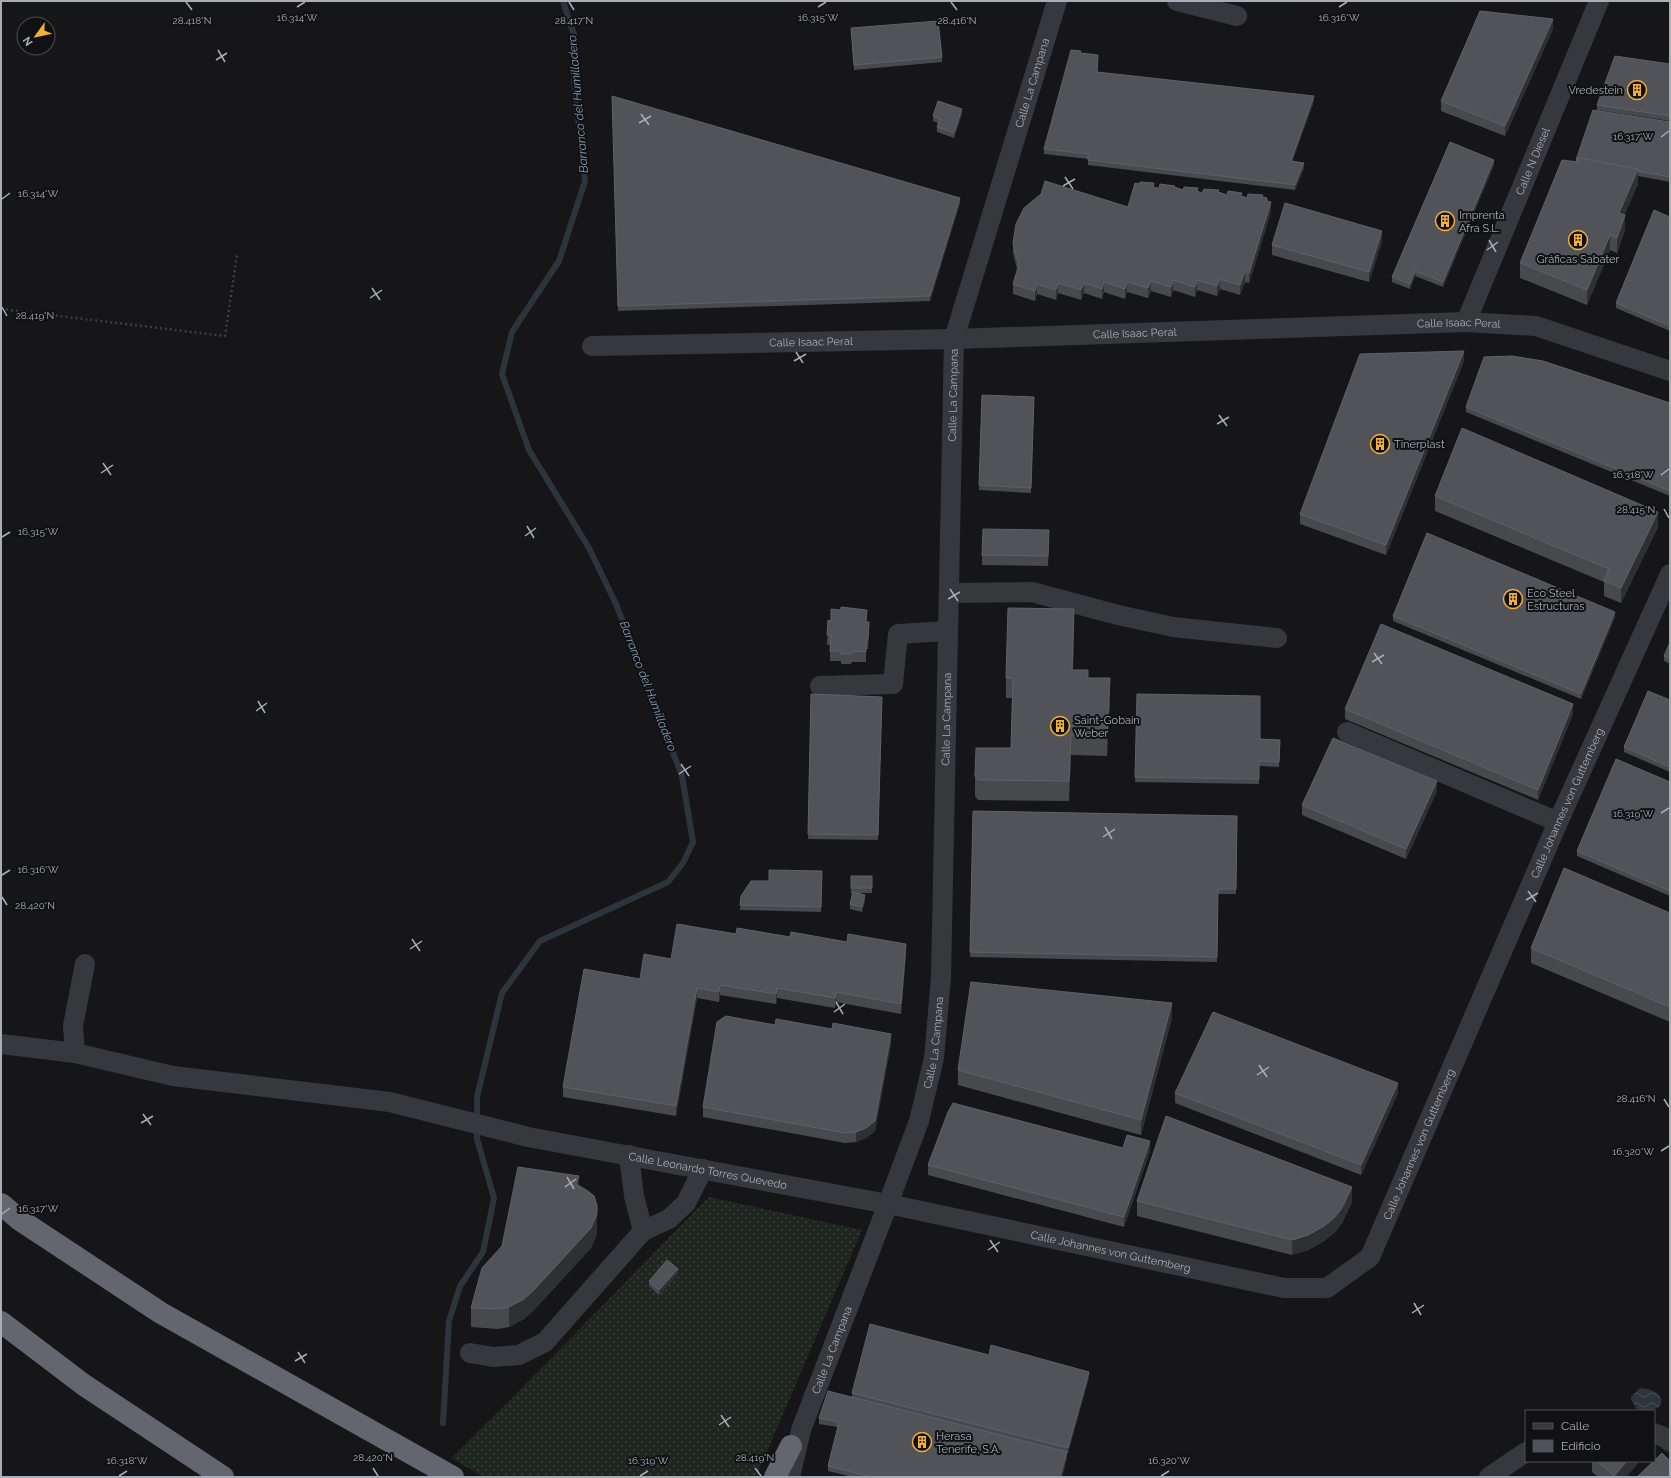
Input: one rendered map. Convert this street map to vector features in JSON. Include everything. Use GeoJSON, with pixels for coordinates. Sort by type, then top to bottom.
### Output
{"type":"FeatureCollection","features":[{"type":"Feature","properties":{"kind":"highway"},"geometry":{"type":"LineString","coordinates":[[1,1204],[20,1220],[161,1313],[453,1477]]}},
{"type":"Feature","properties":{"kind":"highway"},"geometry":{"type":"LineString","coordinates":[[1,1322],[84,1386],[223,1477]]}},
{"type":"Feature","properties":{"kind":"highway"},"geometry":{"type":"LineString","coordinates":[[775,1477],[796,1438]]}},
{"type":"Feature","properties":{"kind":"street","name":"Calle La Campana"},"geometry":{"type":"LineString","coordinates":[[782,1477],[888,1204],[918,1121],[934,1058],[941,978],[954,339],[1057,1]]}},
{"type":"Feature","properties":{"kind":"street"},"geometry":{"type":"LineString","coordinates":[[1178,1],[1237,16]]}},
{"type":"Feature","properties":{"kind":"street","name":"Calle N Diesel"},"geometry":{"type":"LineString","coordinates":[[1466,322],[1599,1]]}},
{"type":"Feature","properties":{"kind":"street","name":"Calle Isaac Peral"},"geometry":{"type":"LineString","coordinates":[[592,346],[954,339],[1466,322],[1536,326],[1670,370]]}},
{"type":"Feature","properties":{"kind":"street","name":"Calle Johannes von Guttemberg"},"geometry":{"type":"LineString","coordinates":[[888,1204],[1284,1288],[1327,1288],[1370,1257],[1558,822],[1670,574]]}},
{"type":"Feature","properties":{"kind":"street"},"geometry":{"type":"LineString","coordinates":[[949,593],[1032,592],[1118,615],[1173,627],[1278,638]]}},
{"type":"Feature","properties":{"kind":"street"},"geometry":{"type":"LineString","coordinates":[[820,686],[893,684],[898,634],[948,631]]}},
{"type":"Feature","properties":{"kind":"street"},"geometry":{"type":"LineString","coordinates":[[1347,732],[1558,822]]}},
{"type":"Feature","properties":{"kind":"street"},"geometry":{"type":"LineString","coordinates":[[75,1053],[73,1026],[85,964]]}},
{"type":"Feature","properties":{"kind":"street","name":"Calle Leonardo Torres Quevedo"},"geometry":{"type":"LineString","coordinates":[[1,1044],[75,1053],[173,1076],[390,1102],[528,1137],[888,1204]]}},
{"type":"Feature","properties":{"kind":"street"},"geometry":{"type":"LineString","coordinates":[[629,1155],[634,1196],[643,1231]]}},
{"type":"Feature","properties":{"kind":"street"},"geometry":{"type":"LineString","coordinates":[[470,1353],[493,1357],[519,1355],[545,1342],[643,1231],[669,1219],[686,1203],[703,1169]]}},
{"type":"Feature","properties":{"kind":"street"},"geometry":{"type":"LineString","coordinates":[[1655,1433],[1666,1438],[1670,1442]]}},
{"type":"Feature","properties":{"kind":"street","name":"Calle La Campana"},"geometry":{"type":"LineString","coordinates":[[790,1477],[796,1438]]}},
{"type":"Feature","properties":{"kind":"street"},"geometry":{"type":"LineString","coordinates":[[1489,1477],[1525,1453]]}},
{"type":"Feature","properties":{"kind":"path"},"geometry":{"type":"LineString","coordinates":[[1,308],[225,336],[237,255]]}},
{"type":"Feature","properties":{"kind":"shaded area"},"geometry":{"type":"Polygon","coordinates":[[[709,1197],[862,1230],[756,1477],[484,1477],[451,1458],[511,1399],[709,1197]]]}},
{"type":"Feature","properties":{"kind":"water"},"geometry":{"type":"Polygon","coordinates":[[[1640,1388],[1649,1389],[1656,1392],[1662,1401],[1656,1409],[1637,1410],[1631,1400],[1631,1397],[1640,1388]]]}},
{"type":"Feature","properties":{"kind":"building"},"geometry":{"type":"Polygon","coordinates":[[[1480,11],[1553,19],[1505,126],[1441,101],[1480,11]]]}},
{"type":"Feature","properties":{"kind":"building"},"geometry":{"type":"Polygon","coordinates":[[[938,21],[942,57],[854,65],[851,28],[938,21]]]}},
{"type":"Feature","properties":{"kind":"building"},"geometry":{"type":"Polygon","coordinates":[[[1071,50],[1081,51],[1080,53],[1098,55],[1097,72],[1314,96],[1291,161],[1304,163],[1295,185],[1088,160],[1088,154],[1044,149],[1071,50]]]}},
{"type":"Feature","properties":{"kind":"building","name":"Vredestein"},"geometry":{"type":"Polygon","coordinates":[[[1615,56],[1670,64],[1670,116],[1597,105],[1615,56]]]}},
{"type":"Feature","properties":{"kind":"building"},"geometry":{"type":"Polygon","coordinates":[[[612,96],[960,198],[930,296],[618,306],[612,96]]]}},
{"type":"Feature","properties":{"kind":"building"},"geometry":{"type":"Polygon","coordinates":[[[938,101],[962,109],[954,133],[937,127],[940,119],[933,116],[938,101]]]}},
{"type":"Feature","properties":{"kind":"building"},"geometry":{"type":"Polygon","coordinates":[[[1593,110],[1670,122],[1670,177],[1638,171],[1638,169],[1579,158],[1576,160],[1593,110]]]}},
{"type":"Feature","properties":{"kind":"building","name":"Imprenta Afra S.L."},"geometry":{"type":"Polygon","coordinates":[[[1450,142],[1494,160],[1443,282],[1415,271],[1410,284],[1392,277],[1450,142]]]}},
{"type":"Feature","properties":{"kind":"building","name":"Gráficas Sabater"},"geometry":{"type":"Polygon","coordinates":[[[1579,158],[1638,169],[1619,213],[1625,215],[1617,238],[1610,235],[1587,290],[1520,263],[1562,160],[1578,162],[1579,158]]]}},
{"type":"Feature","properties":{"kind":"building"},"geometry":{"type":"Polygon","coordinates":[[[1045,181],[1128,207],[1135,183],[1139,184],[1140,182],[1154,183],[1153,187],[1157,188],[1159,188],[1160,184],[1175,186],[1174,187],[1183,190],[1184,187],[1198,188],[1197,191],[1202,193],[1204,189],[1219,190],[1218,192],[1227,195],[1228,191],[1242,193],[1241,196],[1247,198],[1248,194],[1263,195],[1262,197],[1267,198],[1267,201],[1271,202],[1249,273],[1245,271],[1240,285],[1220,279],[1217,286],[1197,280],[1195,287],[1173,280],[1171,287],[1151,281],[1148,288],[1127,282],[1125,289],[1104,282],[1102,289],[1084,283],[1081,290],[1058,283],[1056,290],[1037,284],[1035,291],[1013,284],[1019,265],[1013,243],[1016,224],[1024,208],[1041,194],[1045,181]]]}},
{"type":"Feature","properties":{"kind":"building"},"geometry":{"type":"Polygon","coordinates":[[[1285,203],[1382,231],[1369,272],[1272,245],[1285,203]]]}},
{"type":"Feature","properties":{"kind":"building"},"geometry":{"type":"Polygon","coordinates":[[[1654,210],[1670,217],[1670,326],[1616,303],[1654,210]]]}},
{"type":"Feature","properties":{"kind":"building","name":"Tinerplast"},"geometry":{"type":"Polygon","coordinates":[[[1464,351],[1386,545],[1300,514],[1360,354],[1464,351]]]}},
{"type":"Feature","properties":{"kind":"building"},"geometry":{"type":"Polygon","coordinates":[[[1512,356],[1543,361],[1670,403],[1670,491],[1466,407],[1484,357],[1512,356]]]}},
{"type":"Feature","properties":{"kind":"building"},"geometry":{"type":"Polygon","coordinates":[[[982,395],[1034,397],[1031,488],[979,485],[982,395]]]}},
{"type":"Feature","properties":{"kind":"building"},"geometry":{"type":"Polygon","coordinates":[[[1462,428],[1658,512],[1621,588],[1604,581],[1609,569],[1435,496],[1462,428]]]}},
{"type":"Feature","properties":{"kind":"building"},"geometry":{"type":"Polygon","coordinates":[[[983,529],[1049,530],[1048,556],[982,555],[983,529]]]}},
{"type":"Feature","properties":{"kind":"building"},"geometry":{"type":"Polygon","coordinates":[[[1427,533],[1615,612],[1581,694],[1393,616],[1427,533]]]}},
{"type":"Feature","properties":{"kind":"building"},"geometry":{"type":"Polygon","coordinates":[[[841,607],[867,610],[866,622],[869,622],[868,639],[866,639],[866,652],[852,651],[851,654],[841,654],[841,651],[830,651],[831,635],[827,635],[828,620],[831,621],[831,609],[841,610],[841,607]]]}},
{"type":"Feature","properties":{"kind":"building","name":"Saint-Gobain Weber"},"geometry":{"type":"Polygon","coordinates":[[[1008,608],[1074,609],[1072,670],[1088,670],[1088,678],[1110,678],[1107,736],[1071,735],[1069,781],[978,780],[975,776],[976,748],[1011,748],[1013,678],[1006,678],[1008,608]]]}},
{"type":"Feature","properties":{"kind":"building"},"geometry":{"type":"Polygon","coordinates":[[[1381,624],[1573,704],[1538,790],[1345,709],[1381,624]]]}},
{"type":"Feature","properties":{"kind":"building"},"geometry":{"type":"Polygon","coordinates":[[[1670,642],[1670,659],[1664,656],[1670,642]]]}},
{"type":"Feature","properties":{"kind":"building"},"geometry":{"type":"Polygon","coordinates":[[[1648,691],[1670,700],[1670,767],[1624,747],[1648,691]]]}},
{"type":"Feature","properties":{"kind":"building"},"geometry":{"type":"Polygon","coordinates":[[[811,694],[882,697],[878,835],[808,834],[811,694]]]}},
{"type":"Feature","properties":{"kind":"building"},"geometry":{"type":"Polygon","coordinates":[[[1137,694],[1260,696],[1260,739],[1280,740],[1279,762],[1259,761],[1259,779],[1135,777],[1137,694]]]}},
{"type":"Feature","properties":{"kind":"building"},"geometry":{"type":"Polygon","coordinates":[[[1333,738],[1437,781],[1406,849],[1302,805],[1333,738]]]}},
{"type":"Feature","properties":{"kind":"building"},"geometry":{"type":"Polygon","coordinates":[[[1616,759],[1670,782],[1670,891],[1577,851],[1616,759]]]}},
{"type":"Feature","properties":{"kind":"building"},"geometry":{"type":"Polygon","coordinates":[[[973,811],[1237,816],[1236,889],[1218,889],[1217,957],[970,952],[973,811]]]}},
{"type":"Feature","properties":{"kind":"building"},"geometry":{"type":"Polygon","coordinates":[[[1564,868],[1670,913],[1670,1007],[1531,948],[1564,868]]]}},
{"type":"Feature","properties":{"kind":"building"},"geometry":{"type":"Polygon","coordinates":[[[769,870],[822,871],[821,907],[740,905],[741,896],[751,881],[769,881],[769,870]]]}},
{"type":"Feature","properties":{"kind":"building"},"geometry":{"type":"Polygon","coordinates":[[[851,876],[872,876],[872,888],[851,888],[851,876]]]}},
{"type":"Feature","properties":{"kind":"building"},"geometry":{"type":"Polygon","coordinates":[[[853,892],[865,895],[862,907],[850,904],[853,892]]]}},
{"type":"Feature","properties":{"kind":"building"},"geometry":{"type":"Polygon","coordinates":[[[677,924],[736,934],[737,928],[790,937],[791,932],[847,942],[848,934],[906,944],[901,1004],[836,992],[835,998],[777,988],[776,994],[720,985],[719,992],[697,988],[676,1106],[563,1087],[584,969],[640,979],[644,954],[671,959],[677,924]]]}},
{"type":"Feature","properties":{"kind":"building"},"geometry":{"type":"Polygon","coordinates":[[[971,982],[1172,1003],[1141,1120],[958,1070],[971,982]]]}},
{"type":"Feature","properties":{"kind":"building"},"geometry":{"type":"Polygon","coordinates":[[[1213,1012],[1398,1083],[1361,1165],[1175,1093],[1213,1012]]]}},
{"type":"Feature","properties":{"kind":"building"},"geometry":{"type":"Polygon","coordinates":[[[726,1016],[775,1025],[776,1019],[832,1029],[833,1023],[891,1034],[875,1121],[866,1128],[856,1132],[845,1133],[703,1107],[717,1022],[726,1016]]]}},
{"type":"Feature","properties":{"kind":"building"},"geometry":{"type":"Polygon","coordinates":[[[953,1103],[1123,1148],[1127,1135],[1150,1141],[1124,1217],[928,1165],[948,1112],[953,1103]]]}},
{"type":"Feature","properties":{"kind":"building"},"geometry":{"type":"Polygon","coordinates":[[[1166,1116],[1352,1187],[1342,1208],[1334,1218],[1324,1226],[1308,1235],[1292,1240],[1137,1201],[1166,1116]]]}},
{"type":"Feature","properties":{"kind":"building"},"geometry":{"type":"Polygon","coordinates":[[[518,1167],[579,1176],[576,1184],[594,1196],[597,1205],[597,1214],[591,1228],[524,1299],[509,1307],[498,1309],[471,1308],[482,1268],[502,1246],[518,1167]]]}},
{"type":"Feature","properties":{"kind":"building"},"geometry":{"type":"Polygon","coordinates":[[[667,1260],[678,1269],[659,1290],[649,1281],[667,1260]]]}},
{"type":"Feature","properties":{"kind":"building"},"geometry":{"type":"Polygon","coordinates":[[[870,1324],[989,1355],[991,1345],[1089,1372],[1068,1448],[852,1393],[870,1324]]]}},
{"type":"Feature","properties":{"kind":"building","name":"Herasa Tenerife, S.A."},"geometry":{"type":"Polygon","coordinates":[[[828,1391],[1067,1452],[1060,1477],[872,1477],[828,1466],[839,1422],[819,1418],[828,1391]]]}},
{"type":"Feature","properties":{"kind":"building"},"geometry":{"type":"Polygon","coordinates":[[[1662,1453],[1670,1461],[1670,1477],[1637,1477],[1653,1462],[1655,1462],[1655,1460],[1662,1453]]]}},
{"type":"Feature","properties":{"kind":"building"},"geometry":{"type":"Polygon","coordinates":[[[1598,1462],[1626,1462],[1614,1476],[1598,1462]]]}},
{"type":"Feature","properties":{"kind":"waterway","name":"Barranco del Humilladero"},"geometry":{"type":"LineString","coordinates":[[443,1423],[449,1321],[460,1286],[483,1252],[494,1198],[477,1139],[477,1097],[502,993],[540,941],[668,882],[683,863],[693,842],[682,776],[616,604],[589,548],[529,450],[502,374],[512,332],[559,261],[585,181],[574,81],[575,38],[563,1]]}},
{"type":"Feature","properties":{"kind":"place","name":"Vredestein"},"geometry":{"type":"Point","coordinates":[1637,90]}},
{"type":"Feature","properties":{"kind":"place","name":"Imprenta Afra S.L."},"geometry":{"type":"Point","coordinates":[1445,221]}},
{"type":"Feature","properties":{"kind":"place","name":"Gráficas Sabater"},"geometry":{"type":"Point","coordinates":[1578,240]}},
{"type":"Feature","properties":{"kind":"place","name":"Tinerplast"},"geometry":{"type":"Point","coordinates":[1380,444]}},
{"type":"Feature","properties":{"kind":"place","name":"Eco Steel Estructuras"},"geometry":{"type":"Point","coordinates":[1513,599]}},
{"type":"Feature","properties":{"kind":"place","name":"Saint-Gobain Weber"},"geometry":{"type":"Point","coordinates":[1060,726]}},
{"type":"Feature","properties":{"kind":"place","name":"Herasa Tenerife, S.A."},"geometry":{"type":"Point","coordinates":[922,1442]}}]}
